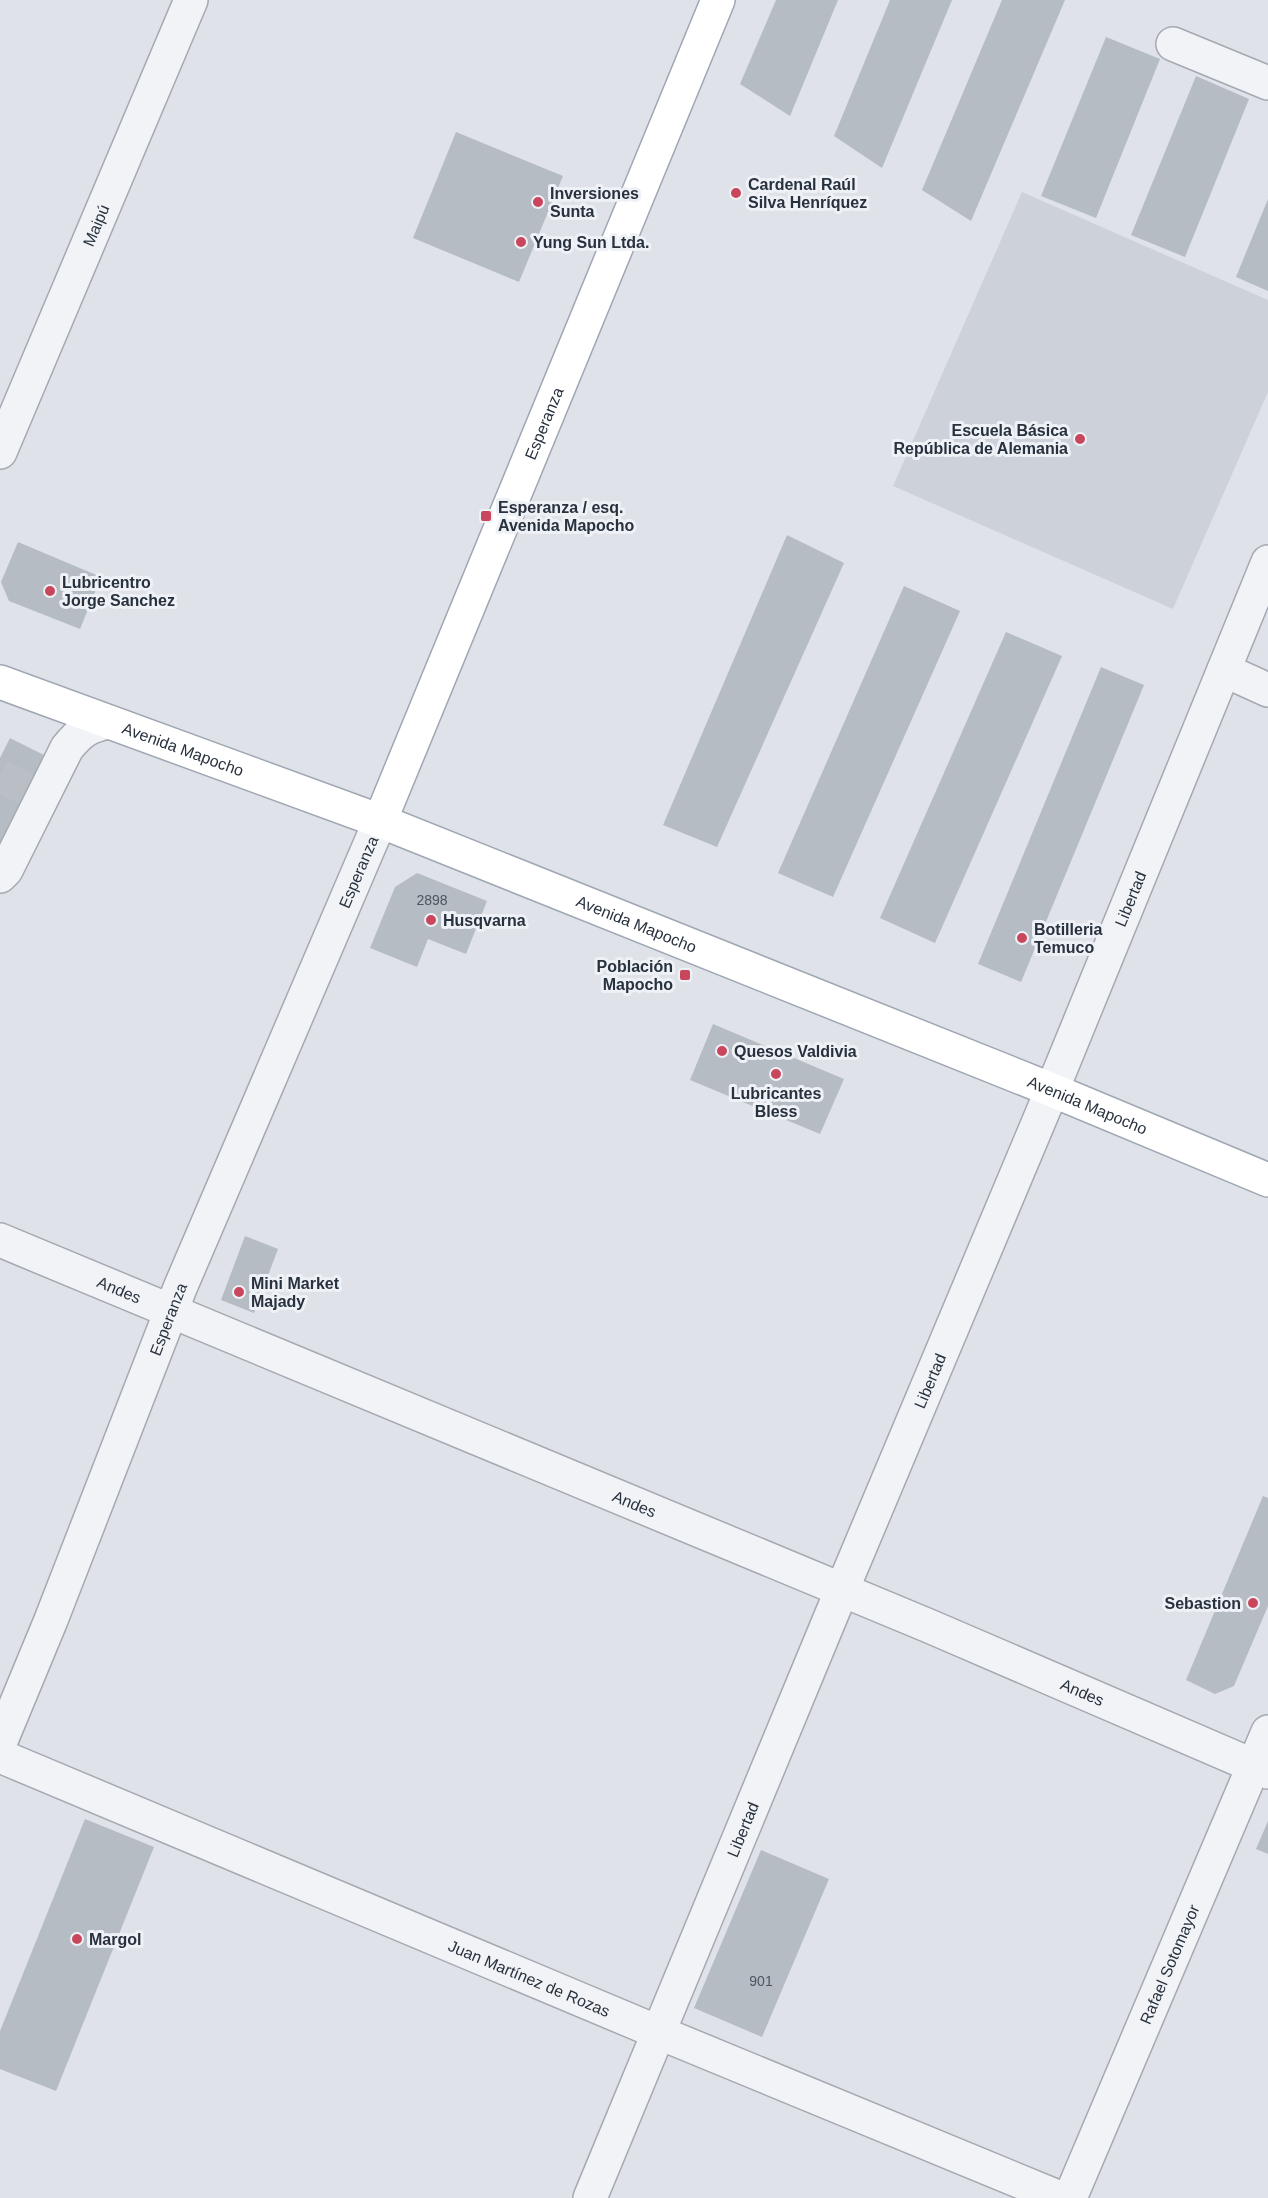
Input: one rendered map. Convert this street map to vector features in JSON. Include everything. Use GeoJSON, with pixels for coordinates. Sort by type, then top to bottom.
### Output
{"type":"FeatureCollection","features":[{"type":"Feature","properties":{"kind":"main road","name":"Esperanza"},"geometry":{"type":"LineString","coordinates":[[380,821],[718,0]]}},
{"type":"Feature","properties":{"kind":"main road","name":"Avenida Mapocho"},"geometry":{"type":"LineString","coordinates":[[0,682],[380,821],[1052,1090],[1268,1180]]}},
{"type":"Feature","properties":{"kind":"street","name":"Maipú"},"geometry":{"type":"LineString","coordinates":[[0,452],[192,0]]}},
{"type":"Feature","properties":{"kind":"street"},"geometry":{"type":"LineString","coordinates":[[1173,44],[1268,84]]}},
{"type":"Feature","properties":{"kind":"street","name":"Libertad"},"geometry":{"type":"LineString","coordinates":[[590,2198],[1052,1090],[1268,562]]}},
{"type":"Feature","properties":{"kind":"street"},"geometry":{"type":"LineString","coordinates":[[1224,670],[1268,690]]}},
{"type":"Feature","properties":{"kind":"street"},"geometry":{"type":"LineString","coordinates":[[0,876],[6,870],[38,794],[68,748],[79,733],[90,726],[108,722]]}},
{"type":"Feature","properties":{"kind":"street","name":"Esperanza"},"geometry":{"type":"LineString","coordinates":[[0,1743],[51,1620],[170,1312],[380,821]]}},
{"type":"Feature","properties":{"kind":"street","name":"Andes"},"geometry":{"type":"LineString","coordinates":[[0,1240],[842,1589],[1261,1769]]}},
{"type":"Feature","properties":{"kind":"street","name":"Rafael Sotomayor"},"geometry":{"type":"LineString","coordinates":[[1070,2198],[1261,1769],[1268,1732]]}},
{"type":"Feature","properties":{"kind":"street","name":"Juan Martínez de Rozas"},"geometry":{"type":"LineString","coordinates":[[0,1756],[1060,2198]]}},
{"type":"Feature","properties":{"kind":"shaded area","name":"Escuela Básica República de Alemania"},"geometry":{"type":"Polygon","coordinates":[[[1022,192],[1268,300],[1268,392],[1173,609],[893,486],[1022,192]]]}},
{"type":"Feature","properties":{"kind":"building"},"geometry":{"type":"Polygon","coordinates":[[[776,0],[838,0],[790,116],[740,84],[776,0]]]}},
{"type":"Feature","properties":{"kind":"building"},"geometry":{"type":"Polygon","coordinates":[[[890,0],[952,0],[882,168],[834,136],[890,0]]]}},
{"type":"Feature","properties":{"kind":"building"},"geometry":{"type":"Polygon","coordinates":[[[1002,0],[1065,0],[971,221],[922,190],[1002,0]]]}},
{"type":"Feature","properties":{"kind":"building"},"geometry":{"type":"Polygon","coordinates":[[[1106,37],[1160,59],[1096,218],[1041,196],[1106,37]]]}},
{"type":"Feature","properties":{"kind":"building"},"geometry":{"type":"Polygon","coordinates":[[[1196,76],[1249,99],[1185,257],[1131,235],[1196,76]]]}},
{"type":"Feature","properties":{"kind":"building"},"geometry":{"type":"Polygon","coordinates":[[[456,132],[563,176],[519,282],[413,238],[456,132]]]}},
{"type":"Feature","properties":{"kind":"building"},"geometry":{"type":"Polygon","coordinates":[[[1268,199],[1268,291],[1236,277],[1268,199]]]}},
{"type":"Feature","properties":{"kind":"building"},"geometry":{"type":"Polygon","coordinates":[[[787,535],[844,563],[717,847],[663,825],[787,535]]]}},
{"type":"Feature","properties":{"kind":"building","name":"Lubricentro Jorge Sanchez"},"geometry":{"type":"Polygon","coordinates":[[[18,542],[101,577],[80,629],[9,601],[1,582],[18,542]]]}},
{"type":"Feature","properties":{"kind":"building"},"geometry":{"type":"Polygon","coordinates":[[[904,586],[960,611],[833,897],[778,873],[904,586]]]}},
{"type":"Feature","properties":{"kind":"building"},"geometry":{"type":"Polygon","coordinates":[[[1006,632],[1062,656],[935,943],[880,918],[1006,632]]]}},
{"type":"Feature","properties":{"kind":"building"},"geometry":{"type":"Polygon","coordinates":[[[1101,667],[1144,685],[1021,982],[978,964],[1101,667]]]}},
{"type":"Feature","properties":{"kind":"building"},"geometry":{"type":"Polygon","coordinates":[[[10,738],[50,758],[0,859],[0,758],[10,738]]]}},
{"type":"Feature","properties":{"kind":"building","name":"Husqvarna"},"geometry":{"type":"Polygon","coordinates":[[[417,873],[487,901],[466,954],[428,939],[417,967],[370,948],[395,887],[417,873]]]}},
{"type":"Feature","properties":{"kind":"building"},"geometry":{"type":"Polygon","coordinates":[[[713,1024],[844,1079],[820,1134],[690,1080],[713,1024]]]}},
{"type":"Feature","properties":{"kind":"building"},"geometry":{"type":"Polygon","coordinates":[[[245,1236],[278,1249],[254,1313],[221,1300],[245,1236]]]}},
{"type":"Feature","properties":{"kind":"building"},"geometry":{"type":"Polygon","coordinates":[[[1263,1496],[1268,1498],[1268,1606],[1234,1686],[1215,1694],[1186,1680],[1263,1496]]]}},
{"type":"Feature","properties":{"kind":"building","name":"Margol"},"geometry":{"type":"Polygon","coordinates":[[[85,1819],[154,1847],[56,2091],[0,2069],[0,2031],[85,1819]]]}},
{"type":"Feature","properties":{"kind":"building"},"geometry":{"type":"Polygon","coordinates":[[[1268,1821],[1268,1854],[1256,1849],[1268,1821]]]}},
{"type":"Feature","properties":{"kind":"building"},"geometry":{"type":"Polygon","coordinates":[[[761,1850],[829,1879],[762,2037],[694,2008],[761,1850]]]}},
{"type":"Feature","properties":{"kind":"tunnel"},"geometry":{"type":"LineString","coordinates":[[0,776],[33,792]]}},
{"type":"Feature","properties":{"kind":"place","name":"Cardenal Raúl Silva Henríquez"},"geometry":{"type":"Point","coordinates":[736,193]}},
{"type":"Feature","properties":{"kind":"place","name":"Inversiones Sunta"},"geometry":{"type":"Point","coordinates":[538,202]}},
{"type":"Feature","properties":{"kind":"place","name":"Yung Sun Ltda."},"geometry":{"type":"Point","coordinates":[521,242]}},
{"type":"Feature","properties":{"kind":"place","name":"Escuela Básica República de Alemania"},"geometry":{"type":"Point","coordinates":[1080,439]}},
{"type":"Feature","properties":{"kind":"place","name":"Esperanza / esq. Avenida Mapocho"},"geometry":{"type":"Point","coordinates":[486,516]}},
{"type":"Feature","properties":{"kind":"place","name":"Lubricentro Jorge Sanchez"},"geometry":{"type":"Point","coordinates":[50,591]}},
{"type":"Feature","properties":{"kind":"place","name":"Husqvarna"},"geometry":{"type":"Point","coordinates":[431,920]}},
{"type":"Feature","properties":{"kind":"place","name":"Botilleria Temuco"},"geometry":{"type":"Point","coordinates":[1022,938]}},
{"type":"Feature","properties":{"kind":"place","name":"Población Mapocho"},"geometry":{"type":"Point","coordinates":[685,975]}},
{"type":"Feature","properties":{"kind":"place","name":"Quesos Valdivia"},"geometry":{"type":"Point","coordinates":[722,1051]}},
{"type":"Feature","properties":{"kind":"place","name":"Lubricantes Bless"},"geometry":{"type":"Point","coordinates":[776,1074]}},
{"type":"Feature","properties":{"kind":"place","name":"Mini Market Majady"},"geometry":{"type":"Point","coordinates":[239,1292]}},
{"type":"Feature","properties":{"kind":"place","name":"Sebastion"},"geometry":{"type":"Point","coordinates":[1253,1603]}},
{"type":"Feature","properties":{"kind":"place","name":"Margol"},"geometry":{"type":"Point","coordinates":[77,1939]}}]}
